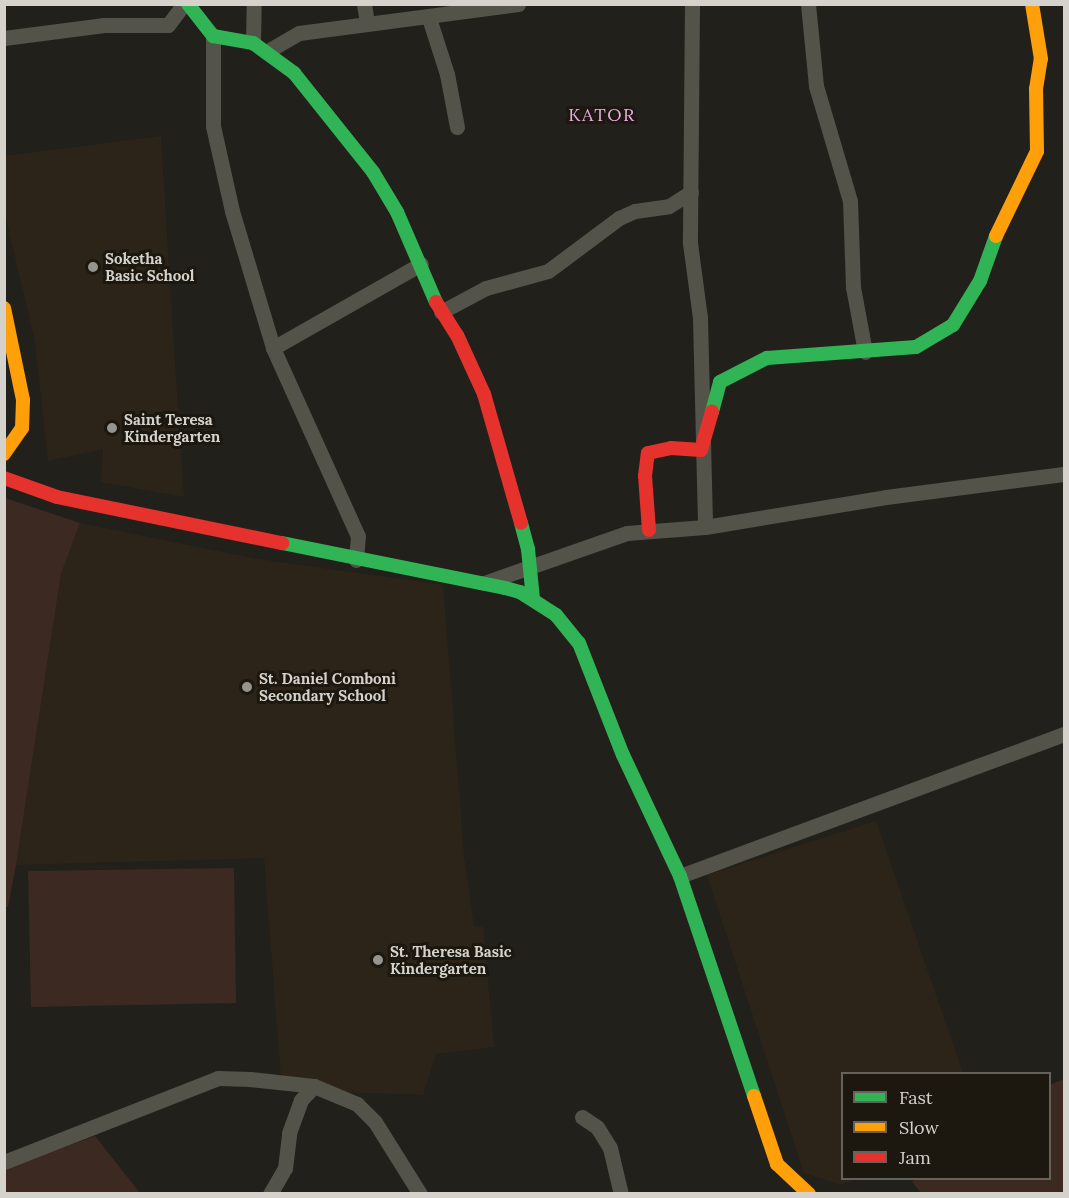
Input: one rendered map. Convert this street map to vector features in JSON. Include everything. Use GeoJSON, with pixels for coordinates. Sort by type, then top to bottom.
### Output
{"type":"FeatureCollection","features":[{"type":"Feature","properties":{"kind":"street"},"geometry":{"type":"LineString","coordinates":[[4,38],[104,25],[168,25],[186,4],[213,36],[260,47],[294,73],[374,172],[411,237],[441,312],[457,335],[484,394],[531,564],[533,599]]}},
{"type":"Feature","properties":{"kind":"street"},"geometry":{"type":"LineString","coordinates":[[254,4],[260,47]]}},
{"type":"Feature","properties":{"kind":"street"},"geometry":{"type":"LineString","coordinates":[[364,4],[367,24]]}},
{"type":"Feature","properties":{"kind":"street"},"geometry":{"type":"LineString","coordinates":[[260,47],[299,33],[429,18],[471,8],[518,4]]}},
{"type":"Feature","properties":{"kind":"street"},"geometry":{"type":"LineString","coordinates":[[692,4],[690,243],[700,318],[701,450],[705,527]]}},
{"type":"Feature","properties":{"kind":"street"},"geometry":{"type":"LineString","coordinates":[[808,4],[816,86],[850,201],[853,286],[865,352]]}},
{"type":"Feature","properties":{"kind":"street"},"geometry":{"type":"LineString","coordinates":[[701,450],[720,382],[734,373],[767,358],[899,350],[934,339],[953,325],[980,281],[997,234],[1021,190],[1036,151],[1036,89],[1041,58],[1032,4]]}},
{"type":"Feature","properties":{"kind":"street"},"geometry":{"type":"LineString","coordinates":[[429,18],[447,74],[457,128]]}},
{"type":"Feature","properties":{"kind":"street"},"geometry":{"type":"LineString","coordinates":[[213,36],[213,126],[232,212],[273,348],[358,536],[356,560]]}},
{"type":"Feature","properties":{"kind":"street"},"geometry":{"type":"LineString","coordinates":[[441,312],[486,288],[548,271],[619,218],[635,211],[669,206],[691,192]]}},
{"type":"Feature","properties":{"kind":"street"},"geometry":{"type":"LineString","coordinates":[[273,348],[421,264]]}},
{"type":"Feature","properties":{"kind":"street"},"geometry":{"type":"LineString","coordinates":[[4,308],[23,400],[22,428],[4,454]]}},
{"type":"Feature","properties":{"kind":"street"},"geometry":{"type":"LineString","coordinates":[[649,530],[645,476],[648,453],[671,448],[701,450]]}},
{"type":"Feature","properties":{"kind":"street"},"geometry":{"type":"LineString","coordinates":[[484,583],[531,564],[627,533],[705,527],[886,497],[1065,474]]}},
{"type":"Feature","properties":{"kind":"street"},"geometry":{"type":"LineString","coordinates":[[4,478],[57,498],[356,560],[484,583],[533,599],[556,615],[579,643],[623,755],[680,876],[772,1152],[784,1173],[809,1194]]}},
{"type":"Feature","properties":{"kind":"street"},"geometry":{"type":"LineString","coordinates":[[680,876],[1065,734]]}},
{"type":"Feature","properties":{"kind":"street"},"geometry":{"type":"LineString","coordinates":[[4,1162],[218,1078],[314,1086],[346,1096],[367,1112],[420,1194]]}},
{"type":"Feature","properties":{"kind":"street"},"geometry":{"type":"LineString","coordinates":[[270,1194],[285,1168],[289,1133],[301,1100],[314,1086]]}},
{"type":"Feature","properties":{"kind":"street"},"geometry":{"type":"LineString","coordinates":[[582,1117],[597,1127],[610,1148],[621,1194]]}},
{"type":"Feature","properties":{"kind":"shaded area"},"geometry":{"type":"Polygon","coordinates":[[[161,136],[184,497],[101,482],[103,449],[48,461],[35,341],[5,215],[5,156],[161,136]]]}},
{"type":"Feature","properties":{"kind":"shaded area"},"geometry":{"type":"Polygon","coordinates":[[[5,498],[80,523],[61,574],[8,907],[5,907],[5,498]]]}},
{"type":"Feature","properties":{"kind":"shaded area","name":"St. Daniel Comboni Secondary School"},"geometry":{"type":"Polygon","coordinates":[[[80,523],[252,558],[443,585],[464,856],[474,926],[483,927],[494,1047],[436,1054],[423,1095],[282,1090],[264,858],[16,865],[61,574],[80,523]]]}},
{"type":"Feature","properties":{"kind":"shaded area"},"geometry":{"type":"Polygon","coordinates":[[[876,821],[963,1072],[841,1072],[841,1180],[855,1180],[841,1185],[804,1173],[707,875],[876,821]]]}},
{"type":"Feature","properties":{"kind":"shaded area"},"geometry":{"type":"Polygon","coordinates":[[[234,868],[236,1003],[31,1007],[28,871],[234,868]]]}},
{"type":"Feature","properties":{"kind":"shaded area"},"geometry":{"type":"Polygon","coordinates":[[[1064,1079],[1064,1193],[921,1193],[912,1182],[914,1180],[1051,1180],[1051,1085],[1064,1079]]]}},
{"type":"Feature","properties":{"kind":"shaded area"},"geometry":{"type":"Polygon","coordinates":[[[95,1136],[140,1193],[5,1194],[5,1169],[95,1136]]]}},
{"type":"Feature","properties":{"kind":"traffic: fast"},"geometry":{"type":"LineString","coordinates":[[188,4],[213,36],[253,43],[294,73],[373,172],[397,212],[436,302]]}},
{"type":"Feature","properties":{"kind":"traffic: fast"},"geometry":{"type":"LineString","coordinates":[[712,412],[720,382],[767,358],[916,347],[953,325],[980,281],[996,236]]}},
{"type":"Feature","properties":{"kind":"traffic: fast"},"geometry":{"type":"LineString","coordinates":[[521,523],[528,549],[533,599]]}},
{"type":"Feature","properties":{"kind":"traffic: fast"},"geometry":{"type":"LineString","coordinates":[[282,543],[505,588],[520,592],[556,615],[579,643],[623,755],[680,876],[754,1096]]}},
{"type":"Feature","properties":{"kind":"traffic: slow"},"geometry":{"type":"LineString","coordinates":[[996,236],[1037,151],[1036,89],[1041,59],[1032,4]]}},
{"type":"Feature","properties":{"kind":"traffic: slow"},"geometry":{"type":"LineString","coordinates":[[4,308],[23,400],[22,428],[4,454]]}},
{"type":"Feature","properties":{"kind":"traffic: slow"},"geometry":{"type":"LineString","coordinates":[[754,1096],[777,1164],[809,1194]]}},
{"type":"Feature","properties":{"kind":"traffic: jam"},"geometry":{"type":"LineString","coordinates":[[436,302],[457,335],[484,394],[521,523]]}},
{"type":"Feature","properties":{"kind":"traffic: jam"},"geometry":{"type":"LineString","coordinates":[[649,530],[645,476],[648,453],[671,448],[701,450],[712,412]]}},
{"type":"Feature","properties":{"kind":"traffic: jam"},"geometry":{"type":"LineString","coordinates":[[4,478],[57,497],[282,543]]}},
{"type":"Feature","properties":{"kind":"place","name":"Soketha Basic School"},"geometry":{"type":"Point","coordinates":[93,267]}},
{"type":"Feature","properties":{"kind":"place","name":"Saint Teresa Kindergarten"},"geometry":{"type":"Point","coordinates":[112,428]}},
{"type":"Feature","properties":{"kind":"place","name":"St. Daniel Comboni Secondary School"},"geometry":{"type":"Point","coordinates":[247,687]}},
{"type":"Feature","properties":{"kind":"place","name":"St. Theresa Basic Kindergarten"},"geometry":{"type":"Point","coordinates":[378,960]}},
{"type":"Feature","properties":{"kind":"district","name":"KATOR"},"geometry":{"type":"Point","coordinates":[602,115]}}]}
